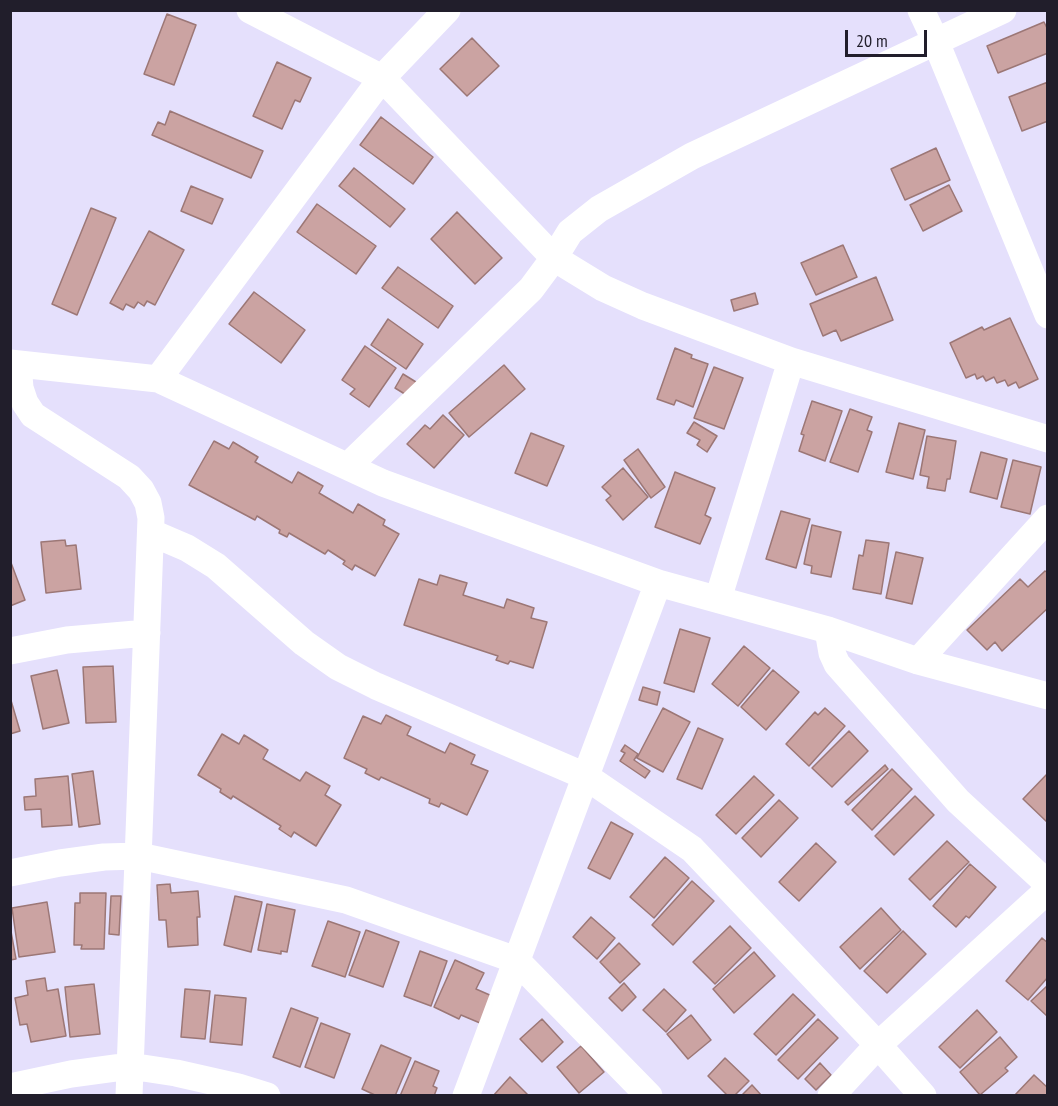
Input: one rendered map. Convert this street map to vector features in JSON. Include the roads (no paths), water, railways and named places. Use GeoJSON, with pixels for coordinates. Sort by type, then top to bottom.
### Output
{"type":"FeatureCollection","features":[{"type":"Feature","properties":{"kind":"street"},"geometry":{"type":"LineString","coordinates":[[250,10],[382,78],[554,258],[603,288],[643,306],[791,362],[1047,439]]}},
{"type":"Feature","properties":{"kind":"street"},"geometry":{"type":"LineString","coordinates":[[158,379],[382,78],[447,10]]}},
{"type":"Feature","properties":{"kind":"street"},"geometry":{"type":"LineString","coordinates":[[921,10],[1047,315]]}},
{"type":"Feature","properties":{"kind":"street"},"geometry":{"type":"LineString","coordinates":[[348,466],[531,289],[570,232],[586,218],[681,162],[1003,10]]}},
{"type":"Feature","properties":{"kind":"street"},"geometry":{"type":"LineString","coordinates":[[718,599],[791,362]]}},
{"type":"Feature","properties":{"kind":"street"},"geometry":{"type":"LineString","coordinates":[[129,1095],[152,533],[148,503],[141,490],[129,477],[18,407],[20,388],[14,364],[158,379],[383,483],[658,583],[828,630],[918,661],[1047,696]]}},
{"type":"Feature","properties":{"kind":"street"},"geometry":{"type":"LineString","coordinates":[[918,661],[1047,518]]}},
{"type":"Feature","properties":{"kind":"street"},"geometry":{"type":"LineString","coordinates":[[152,533],[187,548],[216,566],[304,643],[338,667],[376,686],[585,776],[692,849],[923,1095]]}},
{"type":"Feature","properties":{"kind":"street"},"geometry":{"type":"LineString","coordinates":[[466,1095],[658,583]]}},
{"type":"Feature","properties":{"kind":"street"},"geometry":{"type":"LineString","coordinates":[[828,630],[832,653],[837,664],[958,801],[1047,884]]}},
{"type":"Feature","properties":{"kind":"street"},"geometry":{"type":"LineString","coordinates":[[10,651],[67,640],[147,633]]}},
{"type":"Feature","properties":{"kind":"street"},"geometry":{"type":"LineString","coordinates":[[10,873],[104,857],[139,856],[346,900],[516,960],[649,1095]]}},
{"type":"Feature","properties":{"kind":"street"},"geometry":{"type":"LineString","coordinates":[[831,1095],[878,1046],[1047,890]]}},
{"type":"Feature","properties":{"kind":"street"},"geometry":{"type":"LineString","coordinates":[[10,1087],[72,1074],[130,1066],[186,1075],[267,1095]]}}]}
